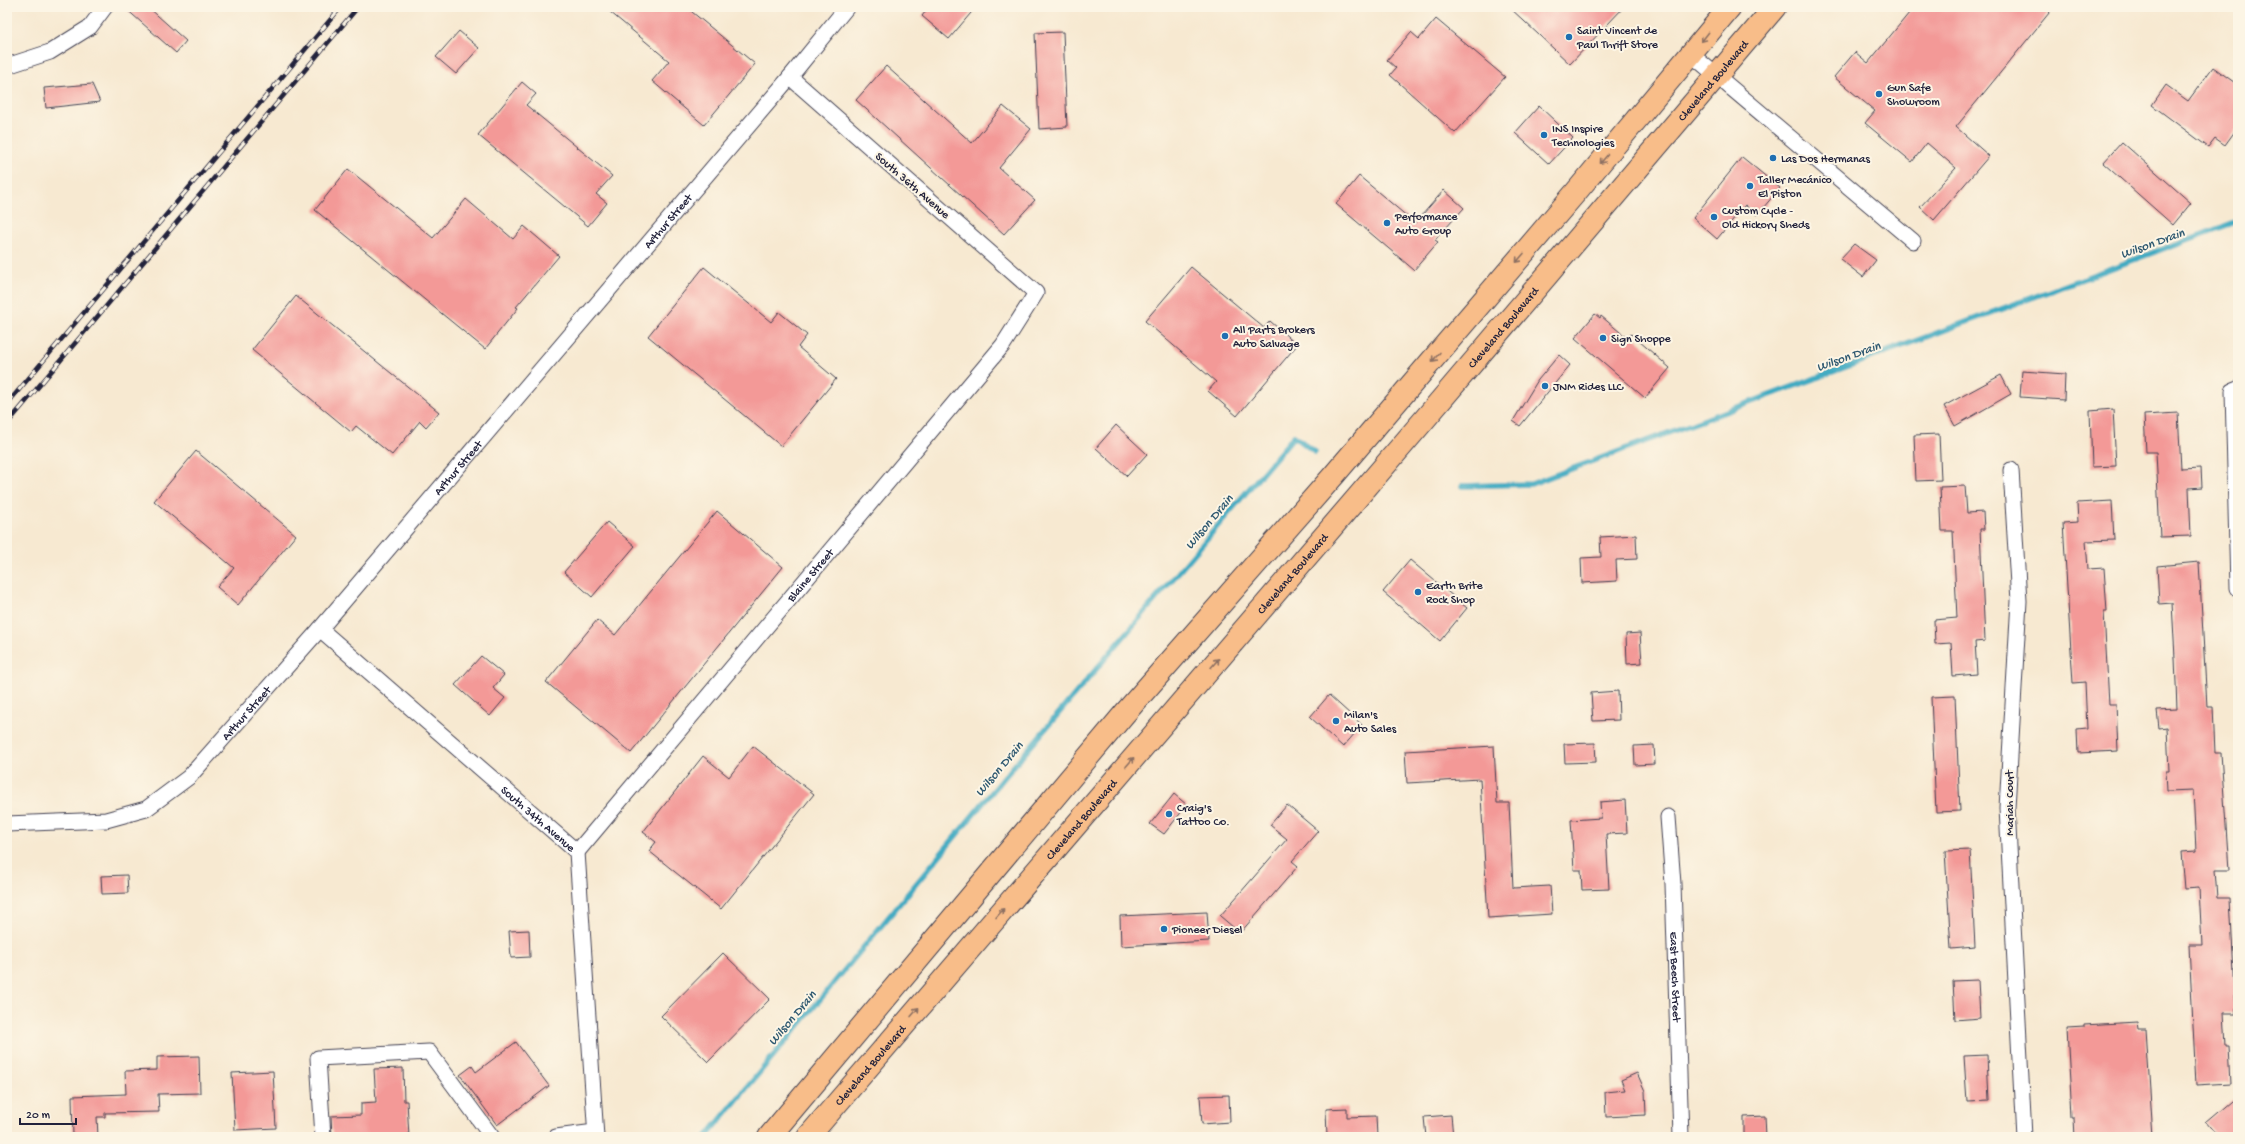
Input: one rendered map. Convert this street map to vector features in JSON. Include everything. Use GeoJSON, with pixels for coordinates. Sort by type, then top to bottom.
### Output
{"type":"FeatureCollection","features":[{"type":"Feature","properties":{"kind":"main road"},"geometry":{"type":"LineString","coordinates":[[769,1137],[1124,712],[1339,469],[1692,55],[1730,7]]}},
{"type":"Feature","properties":{"kind":"main road","name":"Cleveland Boulevard"},"geometry":{"type":"LineString","coordinates":[[808,1137],[1716,78],[1775,7]]}},
{"type":"Feature","properties":{"kind":"street"},"geometry":{"type":"LineString","coordinates":[[7,66],[50,52],[90,27],[105,7]]}},
{"type":"Feature","properties":{"kind":"street","name":"Arthur Street"},"geometry":{"type":"LineString","coordinates":[[7,824],[106,820],[146,809],[189,776],[320,629],[790,77],[847,7]]}},
{"type":"Feature","properties":{"kind":"street"},"geometry":{"type":"LineString","coordinates":[[1692,55],[1716,78],[1913,241]]}},
{"type":"Feature","properties":{"kind":"street","name":"South 36th Avenue"},"geometry":{"type":"LineString","coordinates":[[790,77],[1036,293]]}},
{"type":"Feature","properties":{"kind":"street","name":"Blaine Street"},"geometry":{"type":"LineString","coordinates":[[577,852],[1004,345],[1036,293]]}},
{"type":"Feature","properties":{"kind":"street"},"geometry":{"type":"LineString","coordinates":[[2235,390],[2238,588]]}},
{"type":"Feature","properties":{"kind":"street","name":"Mariah Court"},"geometry":{"type":"LineString","coordinates":[[2011,470],[2019,601],[2007,808],[2024,1137]]}},
{"type":"Feature","properties":{"kind":"street","name":"South 34th Avenue"},"geometry":{"type":"LineString","coordinates":[[320,629],[577,852],[595,1135]]}},
{"type":"Feature","properties":{"kind":"street","name":"East Beech Street"},"geometry":{"type":"LineString","coordinates":[[1668,817],[1673,884],[1681,1137]]}},
{"type":"Feature","properties":{"kind":"street"},"geometry":{"type":"LineString","coordinates":[[323,1137],[318,1058],[429,1052],[492,1137]]}},
{"type":"Feature","properties":{"kind":"street"},"geometry":{"type":"LineString","coordinates":[[556,1137],[595,1135]]}},
{"type":"Feature","properties":{"kind":"building"},"geometry":{"type":"Polygon","coordinates":[[[124,7],[148,7],[186,41],[176,53],[124,7]]]}},
{"type":"Feature","properties":{"kind":"building"},"geometry":{"type":"Polygon","coordinates":[[[604,7],[686,7],[755,64],[704,125],[652,81],[669,61],[604,7]]]}},
{"type":"Feature","properties":{"kind":"building"},"geometry":{"type":"Polygon","coordinates":[[[929,7],[976,7],[949,39],[922,16],[929,7]]]}},
{"type":"Feature","properties":{"kind":"building","name":"Saint Vincent de Paul Thrift Store"},"geometry":{"type":"Polygon","coordinates":[[[1509,7],[1624,7],[1570,64],[1509,7]]]}},
{"type":"Feature","properties":{"kind":"building"},"geometry":{"type":"Polygon","coordinates":[[[1914,7],[2054,7],[1956,127],[1989,156],[1934,220],[1920,207],[1956,168],[1927,143],[1912,162],[1865,123],[1875,111],[1834,77],[1855,52],[1868,63],[1914,7]]]}},
{"type":"Feature","properties":{"kind":"building"},"geometry":{"type":"Polygon","coordinates":[[[1436,19],[1505,77],[1455,133],[1390,75],[1396,68],[1387,60],[1411,32],[1419,39],[1436,19]]]}},
{"type":"Feature","properties":{"kind":"building"},"geometry":{"type":"Polygon","coordinates":[[[459,31],[479,48],[456,74],[436,57],[459,31]]]}},
{"type":"Feature","properties":{"kind":"building"},"geometry":{"type":"Polygon","coordinates":[[[1063,32],[1067,127],[1039,129],[1035,33],[1063,32]]]}},
{"type":"Feature","properties":{"kind":"building"},"geometry":{"type":"Polygon","coordinates":[[[886,66],[972,143],[1003,106],[1031,129],[999,168],[1035,200],[1004,234],[856,100],[886,66]]]}},
{"type":"Feature","properties":{"kind":"building"},"geometry":{"type":"Polygon","coordinates":[[[2213,67],[2238,85],[2238,127],[2225,145],[2215,138],[2208,147],[2152,105],[2166,85],[2188,101],[2213,67]]]}},
{"type":"Feature","properties":{"kind":"building"},"geometry":{"type":"Polygon","coordinates":[[[522,82],[536,94],[526,105],[612,176],[596,194],[607,203],[588,226],[478,135],[522,82]]]}},
{"type":"Feature","properties":{"kind":"building"},"geometry":{"type":"Polygon","coordinates":[[[92,84],[100,102],[46,108],[44,88],[92,84]]]}},
{"type":"Feature","properties":{"kind":"building","name":"INS Inspire Technologies"},"geometry":{"type":"Polygon","coordinates":[[[1539,106],[1573,138],[1549,164],[1515,133],[1539,106]]]}},
{"type":"Feature","properties":{"kind":"building"},"geometry":{"type":"Polygon","coordinates":[[[2122,142],[2191,203],[2173,225],[2103,163],[2122,142]]]}},
{"type":"Feature","properties":{"kind":"building"},"geometry":{"type":"Polygon","coordinates":[[[1742,157],[1780,188],[1757,215],[1745,205],[1717,239],[1693,218],[1742,157]]]}},
{"type":"Feature","properties":{"kind":"building"},"geometry":{"type":"Polygon","coordinates":[[[348,169],[433,238],[466,199],[513,239],[524,226],[559,256],[516,307],[518,308],[485,349],[315,210],[348,169]]]}},
{"type":"Feature","properties":{"kind":"building","name":"Performance Auto Group"},"geometry":{"type":"Polygon","coordinates":[[[1359,176],[1415,223],[1444,190],[1464,208],[1435,240],[1438,242],[1414,270],[1336,204],[1359,176]]]}},
{"type":"Feature","properties":{"kind":"building"},"geometry":{"type":"Polygon","coordinates":[[[1854,244],[1876,260],[1863,277],[1840,259],[1854,244]]]}},
{"type":"Feature","properties":{"kind":"building"},"geometry":{"type":"Polygon","coordinates":[[[704,267],[771,322],[779,312],[807,335],[798,347],[836,379],[781,446],[648,336],[704,267]]]}},
{"type":"Feature","properties":{"kind":"building","name":"All Parts Brokers Auto Salvage"},"geometry":{"type":"Polygon","coordinates":[[[1191,267],[1264,328],[1270,321],[1297,345],[1237,416],[1208,391],[1216,382],[1145,321],[1191,267]]]}},
{"type":"Feature","properties":{"kind":"building"},"geometry":{"type":"Polygon","coordinates":[[[296,296],[439,412],[426,427],[420,421],[392,455],[356,426],[351,432],[252,350],[296,296]]]}},
{"type":"Feature","properties":{"kind":"building"},"geometry":{"type":"Polygon","coordinates":[[[1595,314],[1600,318],[1601,316],[1627,338],[1631,334],[1670,368],[1645,398],[1575,338],[1595,314]]]}},
{"type":"Feature","properties":{"kind":"building","name":"JNM Rides LLC"},"geometry":{"type":"Polygon","coordinates":[[[1559,355],[1570,365],[1520,426],[1513,421],[1538,380],[1559,355]]]}},
{"type":"Feature","properties":{"kind":"building"},"geometry":{"type":"Polygon","coordinates":[[[2022,371],[2065,374],[2064,400],[2020,397],[2022,371]]]}},
{"type":"Feature","properties":{"kind":"building"},"geometry":{"type":"Polygon","coordinates":[[[2001,375],[2011,394],[1955,426],[1944,406],[2001,375]]]}},
{"type":"Feature","properties":{"kind":"building"},"geometry":{"type":"Polygon","coordinates":[[[2113,409],[2116,466],[2092,467],[2090,411],[2113,409]]]}},
{"type":"Feature","properties":{"kind":"building"},"geometry":{"type":"Polygon","coordinates":[[[2178,413],[2181,469],[2201,468],[2202,487],[2189,488],[2191,536],[2160,537],[2156,452],[2146,452],[2144,415],[2178,413]]]}},
{"type":"Feature","properties":{"kind":"building"},"geometry":{"type":"Polygon","coordinates":[[[1116,425],[1147,454],[1127,476],[1096,448],[1116,425]]]}},
{"type":"Feature","properties":{"kind":"building"},"geometry":{"type":"Polygon","coordinates":[[[1939,434],[1941,480],[1916,481],[1914,435],[1939,434]]]}},
{"type":"Feature","properties":{"kind":"building"},"geometry":{"type":"Polygon","coordinates":[[[196,451],[296,535],[238,605],[217,587],[234,568],[154,501],[196,451]]]}},
{"type":"Feature","properties":{"kind":"building"},"geometry":{"type":"Polygon","coordinates":[[[1965,486],[1967,513],[1983,512],[1984,529],[1980,529],[1985,641],[1975,642],[1977,674],[1953,676],[1951,643],[1935,644],[1934,620],[1957,618],[1953,531],[1942,531],[1940,487],[1965,486]]]}},
{"type":"Feature","properties":{"kind":"building"},"geometry":{"type":"Polygon","coordinates":[[[2112,501],[2114,540],[2086,541],[2088,569],[2104,568],[2107,612],[2104,612],[2109,704],[2116,704],[2118,751],[2078,753],[2077,730],[2087,729],[2085,682],[2073,683],[2063,523],[2078,522],[2077,503],[2112,501]]]}},
{"type":"Feature","properties":{"kind":"building"},"geometry":{"type":"Polygon","coordinates":[[[717,511],[783,567],[631,753],[546,682],[597,620],[615,635],[717,511]]]}},
{"type":"Feature","properties":{"kind":"building"},"geometry":{"type":"Polygon","coordinates":[[[607,522],[635,546],[592,597],[564,572],[607,522]]]}},
{"type":"Feature","properties":{"kind":"building"},"geometry":{"type":"Polygon","coordinates":[[[1636,535],[1637,559],[1616,560],[1617,581],[1582,583],[1581,558],[1601,557],[1600,537],[1636,535]]]}},
{"type":"Feature","properties":{"kind":"building"},"geometry":{"type":"Polygon","coordinates":[[[1410,560],[1467,608],[1440,641],[1383,592],[1410,560]]]}},
{"type":"Feature","properties":{"kind":"building"},"geometry":{"type":"Polygon","coordinates":[[[2199,562],[2207,707],[2213,707],[2215,753],[2221,753],[2229,870],[2215,870],[2217,898],[2230,898],[2236,1013],[2223,1013],[2225,1046],[2228,1046],[2230,1083],[2196,1085],[2189,945],[2202,945],[2199,888],[2185,889],[2182,852],[2196,851],[2193,790],[2167,791],[2166,771],[2169,771],[2167,727],[2159,728],[2157,710],[2177,709],[2175,658],[2172,603],[2159,604],[2157,566],[2199,562]]]}},
{"type":"Feature","properties":{"kind":"building"},"geometry":{"type":"Polygon","coordinates":[[[1640,633],[1642,663],[1627,664],[1626,634],[1640,633]]]}},
{"type":"Feature","properties":{"kind":"building"},"geometry":{"type":"Polygon","coordinates":[[[481,656],[504,675],[493,688],[505,698],[490,716],[455,685],[481,656]]]}},
{"type":"Feature","properties":{"kind":"building"},"geometry":{"type":"Polygon","coordinates":[[[1618,691],[1619,720],[1593,721],[1591,693],[1618,691]]]}},
{"type":"Feature","properties":{"kind":"building","name":"Milan's Auto Sales"},"geometry":{"type":"Polygon","coordinates":[[[1329,695],[1362,725],[1343,747],[1310,717],[1329,695]]]}},
{"type":"Feature","properties":{"kind":"building"},"geometry":{"type":"Polygon","coordinates":[[[1955,696],[1960,811],[1936,812],[1931,697],[1955,696]]]}},
{"type":"Feature","properties":{"kind":"building"},"geometry":{"type":"Polygon","coordinates":[[[1595,743],[1596,762],[1565,763],[1564,744],[1595,743]]]}},
{"type":"Feature","properties":{"kind":"building"},"geometry":{"type":"Polygon","coordinates":[[[1654,745],[1655,764],[1635,765],[1634,746],[1654,745]]]}},
{"type":"Feature","properties":{"kind":"building"},"geometry":{"type":"Polygon","coordinates":[[[753,746],[814,794],[721,909],[649,851],[656,842],[643,832],[703,756],[729,777],[753,746]]]}},
{"type":"Feature","properties":{"kind":"building"},"geometry":{"type":"Polygon","coordinates":[[[1494,746],[1497,803],[1509,803],[1513,888],[1550,886],[1552,914],[1488,918],[1480,779],[1407,783],[1405,751],[1494,746]]]}},
{"type":"Feature","properties":{"kind":"building","name":"Craig's Tattoo Co."},"geometry":{"type":"Polygon","coordinates":[[[1174,794],[1187,805],[1164,834],[1150,824],[1174,794]]]}},
{"type":"Feature","properties":{"kind":"building"},"geometry":{"type":"Polygon","coordinates":[[[1625,800],[1627,833],[1606,834],[1609,889],[1582,890],[1581,870],[1574,870],[1571,820],[1601,818],[1600,802],[1625,800]]]}},
{"type":"Feature","properties":{"kind":"building"},"geometry":{"type":"Polygon","coordinates":[[[1287,805],[1318,831],[1292,861],[1298,866],[1240,933],[1220,916],[1287,839],[1270,825],[1287,805]]]}},
{"type":"Feature","properties":{"kind":"building"},"geometry":{"type":"Polygon","coordinates":[[[1970,850],[1975,947],[1951,949],[1945,851],[1970,850]]]}},
{"type":"Feature","properties":{"kind":"building"},"geometry":{"type":"Polygon","coordinates":[[[127,875],[128,893],[102,894],[101,876],[127,875]]]}},
{"type":"Feature","properties":{"kind":"building","name":"Pioneer Diesel"},"geometry":{"type":"Polygon","coordinates":[[[1207,912],[1209,941],[1121,946],[1120,916],[1207,912]]]}},
{"type":"Feature","properties":{"kind":"building"},"geometry":{"type":"Polygon","coordinates":[[[529,930],[530,957],[511,958],[509,931],[529,930]]]}},
{"type":"Feature","properties":{"kind":"building"},"geometry":{"type":"Polygon","coordinates":[[[723,953],[770,999],[708,1062],[661,1016],[723,953]]]}},
{"type":"Feature","properties":{"kind":"building"},"geometry":{"type":"Polygon","coordinates":[[[1978,980],[1980,1018],[1955,1020],[1953,981],[1978,980]]]}},
{"type":"Feature","properties":{"kind":"building"},"geometry":{"type":"Polygon","coordinates":[[[2137,1022],[2138,1029],[2146,1029],[2153,1137],[2075,1137],[2074,1117],[2072,1117],[2067,1029],[2084,1028],[2084,1025],[2137,1022]]]}},
{"type":"Feature","properties":{"kind":"building"},"geometry":{"type":"Polygon","coordinates":[[[516,1042],[549,1086],[497,1125],[460,1075],[472,1066],[476,1072],[516,1042]]]}},
{"type":"Feature","properties":{"kind":"building"},"geometry":{"type":"Polygon","coordinates":[[[1987,1055],[1989,1101],[1967,1102],[1964,1056],[1987,1055]]]}},
{"type":"Feature","properties":{"kind":"building"},"geometry":{"type":"Polygon","coordinates":[[[199,1056],[200,1093],[158,1094],[159,1112],[105,1113],[105,1117],[97,1117],[98,1137],[73,1137],[72,1096],[126,1094],[125,1071],[157,1070],[157,1057],[199,1056]]]}},
{"type":"Feature","properties":{"kind":"building"},"geometry":{"type":"Polygon","coordinates":[[[403,1068],[404,1101],[407,1101],[409,1137],[332,1137],[331,1116],[361,1115],[361,1103],[376,1102],[374,1069],[403,1068]]]}},
{"type":"Feature","properties":{"kind":"building"},"geometry":{"type":"Polygon","coordinates":[[[273,1071],[276,1128],[235,1130],[232,1073],[273,1071]]]}},
{"type":"Feature","properties":{"kind":"building"},"geometry":{"type":"Polygon","coordinates":[[[1637,1073],[1645,1091],[1646,1115],[1606,1117],[1605,1092],[1625,1090],[1621,1080],[1637,1073]]]}},
{"type":"Feature","properties":{"kind":"building"},"geometry":{"type":"Polygon","coordinates":[[[1229,1095],[1230,1122],[1202,1124],[1200,1096],[1229,1095]]]}},
{"type":"Feature","properties":{"kind":"building"},"geometry":{"type":"Polygon","coordinates":[[[2238,1096],[2238,1137],[2218,1137],[2206,1123],[2238,1096]]]}},
{"type":"Feature","properties":{"kind":"building"},"geometry":{"type":"Polygon","coordinates":[[[1347,1108],[1347,1117],[1376,1116],[1377,1137],[1327,1137],[1326,1109],[1347,1108]]]}},
{"type":"Feature","properties":{"kind":"building"},"geometry":{"type":"Polygon","coordinates":[[[1451,1115],[1453,1137],[1426,1137],[1424,1117],[1451,1115]]]}},
{"type":"Feature","properties":{"kind":"building"},"geometry":{"type":"Polygon","coordinates":[[[1765,1116],[1766,1137],[1744,1137],[1744,1117],[1765,1116]]]}},
{"type":"Feature","properties":{"kind":"waterway","name":"Wilson Drain"},"geometry":{"type":"LineString","coordinates":[[1462,486],[1531,484],[2238,221]]}},
{"type":"Feature","properties":{"kind":"waterway","name":"Wilson Drain"},"geometry":{"type":"LineString","coordinates":[[706,1137],[1003,779],[1294,436],[1315,452]]}},
{"type":"Feature","properties":{"kind":"railway"},"geometry":{"type":"LineString","coordinates":[[7,404],[341,7]]}},
{"type":"Feature","properties":{"kind":"railway"},"geometry":{"type":"LineString","coordinates":[[7,424],[358,7]]}},
{"type":"Feature","properties":{"kind":"place","name":"Saint Vincent de Paul Thrift Store"},"geometry":{"type":"Point","coordinates":[1569,37]}},
{"type":"Feature","properties":{"kind":"place","name":"Gun Safe Showroom"},"geometry":{"type":"Point","coordinates":[1879,94]}},
{"type":"Feature","properties":{"kind":"place","name":"INS Inspire Technologies"},"geometry":{"type":"Point","coordinates":[1544,135]}},
{"type":"Feature","properties":{"kind":"place","name":"Las Dos Hermanas"},"geometry":{"type":"Point","coordinates":[1773,158]}},
{"type":"Feature","properties":{"kind":"place","name":"Taller Mecánico El Piston"},"geometry":{"type":"Point","coordinates":[1750,186]}},
{"type":"Feature","properties":{"kind":"place","name":"Custom Cycle - Old Hickory Sheds"},"geometry":{"type":"Point","coordinates":[1714,217]}},
{"type":"Feature","properties":{"kind":"place","name":"Performance Auto Group"},"geometry":{"type":"Point","coordinates":[1387,223]}},
{"type":"Feature","properties":{"kind":"place","name":"All Parts Brokers Auto Salvage"},"geometry":{"type":"Point","coordinates":[1225,336]}},
{"type":"Feature","properties":{"kind":"place","name":"Sign Shoppe"},"geometry":{"type":"Point","coordinates":[1603,338]}},
{"type":"Feature","properties":{"kind":"place","name":"JNM Rides LLC"},"geometry":{"type":"Point","coordinates":[1545,386]}},
{"type":"Feature","properties":{"kind":"place","name":"Earth Brite Rock Shop"},"geometry":{"type":"Point","coordinates":[1418,592]}},
{"type":"Feature","properties":{"kind":"place","name":"Milan's Auto Sales"},"geometry":{"type":"Point","coordinates":[1336,721]}},
{"type":"Feature","properties":{"kind":"place","name":"Craig's Tattoo Co."},"geometry":{"type":"Point","coordinates":[1169,814]}},
{"type":"Feature","properties":{"kind":"place","name":"Pioneer Diesel"},"geometry":{"type":"Point","coordinates":[1164,929]}}]}
